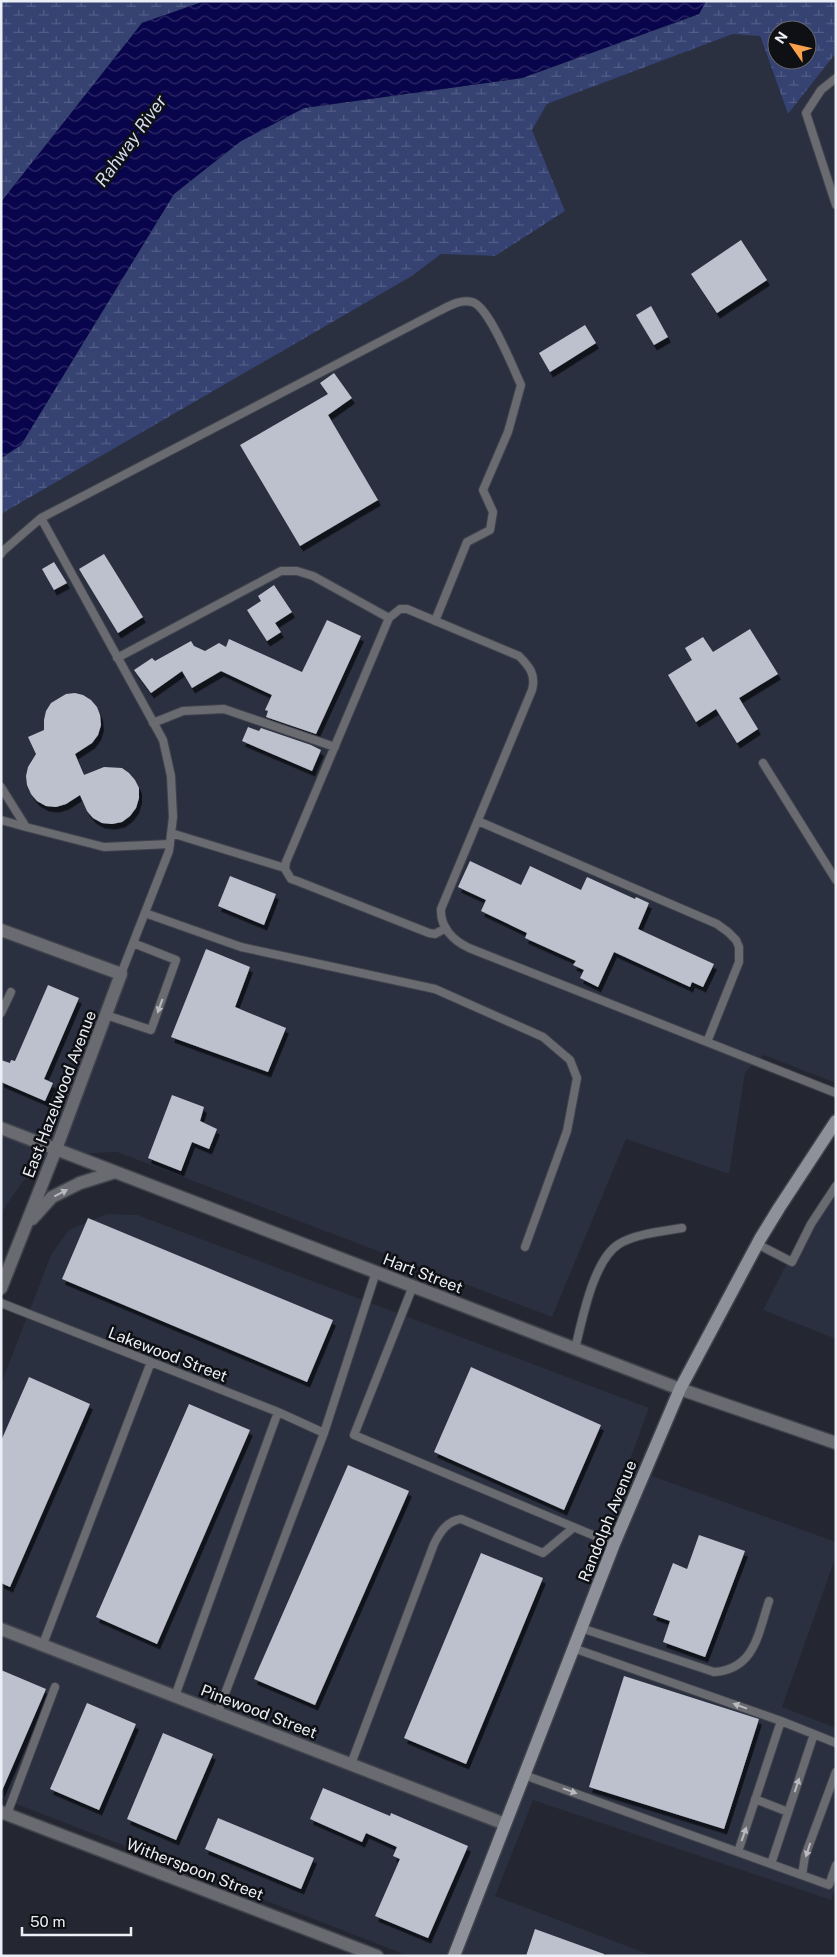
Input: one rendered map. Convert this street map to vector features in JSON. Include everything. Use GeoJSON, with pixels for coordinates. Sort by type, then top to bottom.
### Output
{"type":"FeatureCollection","features":[{"type":"Feature","properties":{"kind":"main road","name":"Randolph Avenue"},"geometry":{"type":"LineString","coordinates":[[454,1956],[614,1544],[680,1389],[757,1244],[778,1208],[836,1121]]}},
{"type":"Feature","properties":{"kind":"street"},"geometry":{"type":"LineString","coordinates":[[1,930],[121,974]]}},
{"type":"Feature","properties":{"kind":"street","name":"East Hazelwood Avenue"},"geometry":{"type":"LineString","coordinates":[[1,1288],[56,1149],[121,974]]}},
{"type":"Feature","properties":{"kind":"street","name":"Hart Street"},"geometry":{"type":"LineString","coordinates":[[1,1128],[680,1389],[836,1443]]}},
{"type":"Feature","properties":{"kind":"street","name":"East Hazelwood Avenue"},"geometry":{"type":"LineString","coordinates":[[26,1226],[52,1197],[80,1183],[115,1172]]}},
{"type":"Feature","properties":{"kind":"street","name":"Pinewood Street"},"geometry":{"type":"LineString","coordinates":[[1,1629],[505,1824]]}},
{"type":"Feature","properties":{"kind":"street","name":"Witherspoon Street"},"geometry":{"type":"LineString","coordinates":[[4,1813],[377,1956]]}},
{"type":"Feature","properties":{"kind":"lane"},"geometry":{"type":"LineString","coordinates":[[836,78],[821,90],[806,113],[836,205]]}},
{"type":"Feature","properties":{"kind":"lane"},"geometry":{"type":"LineString","coordinates":[[1,554],[41,518],[439,311],[462,301],[474,302],[489,317],[521,386],[508,432],[483,490],[493,512],[490,530],[467,542],[434,621]]}},
{"type":"Feature","properties":{"kind":"lane"},"geometry":{"type":"LineString","coordinates":[[41,518],[163,740],[171,776],[173,817],[169,851],[121,974]]}},
{"type":"Feature","properties":{"kind":"lane"},"geometry":{"type":"LineString","coordinates":[[117,658],[281,571],[297,571],[313,576],[389,618]]}},
{"type":"Feature","properties":{"kind":"lane"},"geometry":{"type":"LineString","coordinates":[[446,928],[435,934],[429,933],[291,879],[285,868],[389,618],[400,609],[407,609],[519,656],[533,673],[532,690],[441,909],[441,916],[446,928],[454,939],[464,946],[836,1093]]}},
{"type":"Feature","properties":{"kind":"lane"},"geometry":{"type":"LineString","coordinates":[[153,723],[183,711],[224,709],[336,747]]}},
{"type":"Feature","properties":{"kind":"lane"},"geometry":{"type":"LineString","coordinates":[[764,763],[836,880]]}},
{"type":"Feature","properties":{"kind":"lane"},"geometry":{"type":"LineString","coordinates":[[1,787],[26,827]]}},
{"type":"Feature","properties":{"kind":"lane"},"geometry":{"type":"LineString","coordinates":[[1,820],[104,847],[170,844]]}},
{"type":"Feature","properties":{"kind":"lane"},"geometry":{"type":"LineString","coordinates":[[478,821],[716,924],[732,936],[739,947],[739,962],[707,1042]]}},
{"type":"Feature","properties":{"kind":"lane"},"geometry":{"type":"LineString","coordinates":[[171,832],[285,868]]}},
{"type":"Feature","properties":{"kind":"lane"},"geometry":{"type":"LineString","coordinates":[[145,913],[241,947],[435,989],[543,1037],[570,1060],[578,1078],[567,1131],[525,1247]]}},
{"type":"Feature","properties":{"kind":"lane"},"geometry":{"type":"LineString","coordinates":[[106,1015],[150,1030],[176,960],[133,943]]}},
{"type":"Feature","properties":{"kind":"lane"},"geometry":{"type":"LineString","coordinates":[[1,1013],[11,992]]}},
{"type":"Feature","properties":{"kind":"lane"},"geometry":{"type":"LineString","coordinates":[[757,1244],[792,1262],[811,1224],[836,1186]]}},
{"type":"Feature","properties":{"kind":"lane"},"geometry":{"type":"LineString","coordinates":[[575,1349],[596,1272],[608,1254],[618,1244],[643,1236],[682,1228]]}},
{"type":"Feature","properties":{"kind":"lane"},"geometry":{"type":"LineString","coordinates":[[218,1712],[324,1433],[376,1272]]}},
{"type":"Feature","properties":{"kind":"lane"},"geometry":{"type":"LineString","coordinates":[[413,1286],[354,1435],[614,1544]]}},
{"type":"Feature","properties":{"kind":"lane","name":"Lakewood Street"},"geometry":{"type":"LineString","coordinates":[[1,1303],[278,1412],[324,1433]]}},
{"type":"Feature","properties":{"kind":"lane"},"geometry":{"type":"LineString","coordinates":[[43,1644],[151,1362]]}},
{"type":"Feature","properties":{"kind":"lane"},"geometry":{"type":"LineString","coordinates":[[175,1696],[278,1412]]}},
{"type":"Feature","properties":{"kind":"lane"},"geometry":{"type":"LineString","coordinates":[[351,1764],[434,1544],[444,1528],[453,1520],[461,1519],[542,1553],[573,1528]]}},
{"type":"Feature","properties":{"kind":"lane"},"geometry":{"type":"LineString","coordinates":[[581,1628],[714,1672],[723,1672],[739,1666],[751,1654],[769,1601]]}},
{"type":"Feature","properties":{"kind":"lane"},"geometry":{"type":"LineString","coordinates":[[573,1648],[781,1721],[836,1743]]}},
{"type":"Feature","properties":{"kind":"lane"},"geometry":{"type":"LineString","coordinates":[[4,1813],[55,1687]]}},
{"type":"Feature","properties":{"kind":"lane"},"geometry":{"type":"LineString","coordinates":[[738,1852],[781,1721]]}},
{"type":"Feature","properties":{"kind":"lane"},"geometry":{"type":"LineString","coordinates":[[771,1864],[814,1734]]}},
{"type":"Feature","properties":{"kind":"lane"},"geometry":{"type":"LineString","coordinates":[[802,1875],[806,1856],[836,1772]]}},
{"type":"Feature","properties":{"kind":"lane"},"geometry":{"type":"LineString","coordinates":[[524,1775],[829,1885],[836,1865]]}},
{"type":"Feature","properties":{"kind":"lane"},"geometry":{"type":"LineString","coordinates":[[756,1799],[788,1812]]}},
{"type":"Feature","properties":{"kind":"shaded area"},"geometry":{"type":"Polygon","coordinates":[[[733,34],[759,35],[767,57],[767,70],[772,70],[788,114],[836,53],[836,1083],[764,1055],[745,1072],[729,1174],[626,1139],[552,1317],[117,1152],[73,1154],[23,1181],[1,1213],[1,514],[412,276],[441,254],[495,256],[565,211],[532,130],[547,104],[733,34]]]}},
{"type":"Feature","properties":{"kind":"shaded area"},"geometry":{"type":"Polygon","coordinates":[[[836,1187],[836,1339],[763,1310],[799,1240],[836,1187]]]}},
{"type":"Feature","properties":{"kind":"shaded area"},"geometry":{"type":"Polygon","coordinates":[[[107,1214],[137,1215],[649,1408],[627,1467],[836,1542],[836,1556],[782,1707],[836,1728],[836,1886],[831,1900],[533,1800],[495,1896],[653,1956],[409,1956],[1,1798],[1,1384],[52,1253],[69,1230],[107,1214]]]}},
{"type":"Feature","properties":{"kind":"green space"},"geometry":{"type":"Polygon","coordinates":[[[1,1],[205,1],[142,23],[1,202],[1,1]]]}},
{"type":"Feature","properties":{"kind":"green space"},"geometry":{"type":"Polygon","coordinates":[[[706,1],[836,1],[836,53],[788,114],[772,70],[817,70],[817,20],[767,20],[767,56],[760,36],[733,34],[547,104],[532,130],[565,211],[495,256],[441,254],[412,276],[1,514],[1,458],[21,445],[174,194],[241,141],[304,108],[522,78],[699,14],[706,1]]]}},
{"type":"Feature","properties":{"kind":"water","name":"Rahway River"},"geometry":{"type":"Polygon","coordinates":[[[205,1],[706,1],[699,14],[522,78],[304,108],[241,141],[174,194],[21,445],[1,458],[1,202],[142,23],[205,1]]]}},
{"type":"Feature","properties":{"kind":"building"},"geometry":{"type":"Polygon","coordinates":[[[741,240],[767,280],[717,313],[691,274],[741,240]]]}},
{"type":"Feature","properties":{"kind":"building"},"geometry":{"type":"Polygon","coordinates":[[[651,306],[668,337],[654,345],[636,315],[651,306]]]}},
{"type":"Feature","properties":{"kind":"building"},"geometry":{"type":"Polygon","coordinates":[[[585,325],[596,343],[550,372],[539,353],[585,325]]]}},
{"type":"Feature","properties":{"kind":"building"},"geometry":{"type":"Polygon","coordinates":[[[334,373],[352,398],[328,415],[378,500],[300,546],[240,445],[328,394],[320,383],[334,373]]]}},
{"type":"Feature","properties":{"kind":"building"},"geometry":{"type":"Polygon","coordinates":[[[104,554],[143,617],[118,633],[79,569],[104,554]]]}},
{"type":"Feature","properties":{"kind":"building"},"geometry":{"type":"Polygon","coordinates":[[[54,562],[67,583],[54,590],[42,569],[54,562]]]}},
{"type":"Feature","properties":{"kind":"building"},"geometry":{"type":"Polygon","coordinates":[[[274,585],[292,612],[275,623],[281,632],[267,641],[247,610],[261,601],[258,596],[274,585]]]}},
{"type":"Feature","properties":{"kind":"building"},"geometry":{"type":"Polygon","coordinates":[[[327,620],[361,636],[316,734],[266,717],[268,711],[265,710],[272,695],[221,671],[192,688],[182,671],[151,693],[134,670],[152,658],[155,661],[191,641],[194,646],[205,651],[219,643],[226,647],[229,639],[302,672],[327,620]]]}},
{"type":"Feature","properties":{"kind":"building"},"geometry":{"type":"Polygon","coordinates":[[[750,629],[778,674],[739,698],[758,729],[737,743],[716,709],[696,722],[668,675],[692,660],[685,648],[703,637],[713,652],[750,629]]]}},
{"type":"Feature","properties":{"kind":"building"},"geometry":{"type":"Polygon","coordinates":[[[75,693],[91,700],[97,707],[100,715],[101,725],[98,735],[92,743],[75,754],[84,775],[104,767],[122,768],[135,780],[139,788],[136,808],[122,822],[102,823],[93,818],[87,811],[80,795],[66,804],[56,807],[46,806],[37,801],[27,785],[28,767],[36,754],[28,737],[44,730],[46,711],[51,703],[66,694],[75,693]]]}},
{"type":"Feature","properties":{"kind":"building"},"geometry":{"type":"Polygon","coordinates":[[[248,727],[259,731],[261,728],[321,750],[312,771],[242,741],[248,727]]]}},
{"type":"Feature","properties":{"kind":"building"},"geometry":{"type":"Polygon","coordinates":[[[470,861],[521,885],[530,866],[581,890],[587,877],[635,899],[636,897],[649,903],[638,929],[714,964],[703,987],[692,982],[690,987],[614,952],[598,987],[580,978],[584,970],[573,965],[576,961],[525,938],[527,933],[481,911],[486,900],[458,887],[470,861]]]}},
{"type":"Feature","properties":{"kind":"building"},"geometry":{"type":"Polygon","coordinates":[[[230,876],[276,894],[264,925],[218,906],[230,876]]]}},
{"type":"Feature","properties":{"kind":"building"},"geometry":{"type":"Polygon","coordinates":[[[206,949],[250,967],[235,1007],[286,1028],[268,1072],[171,1037],[206,949]]]}},
{"type":"Feature","properties":{"kind":"building"},"geometry":{"type":"Polygon","coordinates":[[[48,985],[79,998],[44,1079],[53,1083],[45,1101],[1,1082],[1,1060],[10,1063],[11,1060],[15,1061],[48,985]]]}},
{"type":"Feature","properties":{"kind":"building"},"geometry":{"type":"Polygon","coordinates":[[[172,1095],[204,1107],[200,1121],[217,1129],[209,1149],[192,1142],[181,1171],[148,1158],[172,1095]]]}},
{"type":"Feature","properties":{"kind":"building"},"geometry":{"type":"Polygon","coordinates":[[[88,1218],[333,1320],[307,1382],[62,1279],[88,1218]]]}},
{"type":"Feature","properties":{"kind":"building"},"geometry":{"type":"Polygon","coordinates":[[[471,1367],[601,1425],[564,1510],[434,1452],[471,1367]]]}},
{"type":"Feature","properties":{"kind":"building"},"geometry":{"type":"Polygon","coordinates":[[[29,1377],[90,1404],[10,1587],[1,1583],[1,1441],[29,1377]]]}},
{"type":"Feature","properties":{"kind":"building"},"geometry":{"type":"Polygon","coordinates":[[[189,1404],[250,1430],[157,1644],[96,1617],[189,1404]]]}},
{"type":"Feature","properties":{"kind":"building"},"geometry":{"type":"Polygon","coordinates":[[[348,1465],[409,1491],[315,1705],[254,1679],[348,1465]]]}},
{"type":"Feature","properties":{"kind":"building"},"geometry":{"type":"Polygon","coordinates":[[[699,1535],[745,1551],[705,1657],[663,1642],[670,1621],[653,1615],[673,1563],[687,1569],[699,1535]]]}},
{"type":"Feature","properties":{"kind":"building"},"geometry":{"type":"Polygon","coordinates":[[[481,1553],[543,1578],[466,1764],[404,1738],[481,1553]]]}},
{"type":"Feature","properties":{"kind":"building"},"geometry":{"type":"Polygon","coordinates":[[[1,1670],[46,1689],[1,1793],[1,1670]]]}},
{"type":"Feature","properties":{"kind":"building"},"geometry":{"type":"Polygon","coordinates":[[[624,1676],[759,1719],[724,1829],[589,1787],[624,1676]]]}},
{"type":"Feature","properties":{"kind":"building"},"geometry":{"type":"Polygon","coordinates":[[[87,1703],[136,1724],[99,1810],[50,1789],[87,1703]]]}},
{"type":"Feature","properties":{"kind":"building"},"geometry":{"type":"Polygon","coordinates":[[[163,1733],[213,1754],[176,1840],[127,1819],[163,1733]]]}},
{"type":"Feature","properties":{"kind":"building"},"geometry":{"type":"Polygon","coordinates":[[[323,1788],[390,1816],[391,1813],[468,1846],[428,1938],[375,1916],[400,1859],[393,1856],[397,1847],[366,1833],[362,1842],[310,1819],[323,1788]]]}},
{"type":"Feature","properties":{"kind":"building"},"geometry":{"type":"Polygon","coordinates":[[[218,1818],[314,1858],[301,1889],[205,1849],[218,1818]]]}},
{"type":"Feature","properties":{"kind":"building"},"geometry":{"type":"Polygon","coordinates":[[[535,1929],[604,1954],[604,1956],[526,1956],[535,1929]]]}}]}
